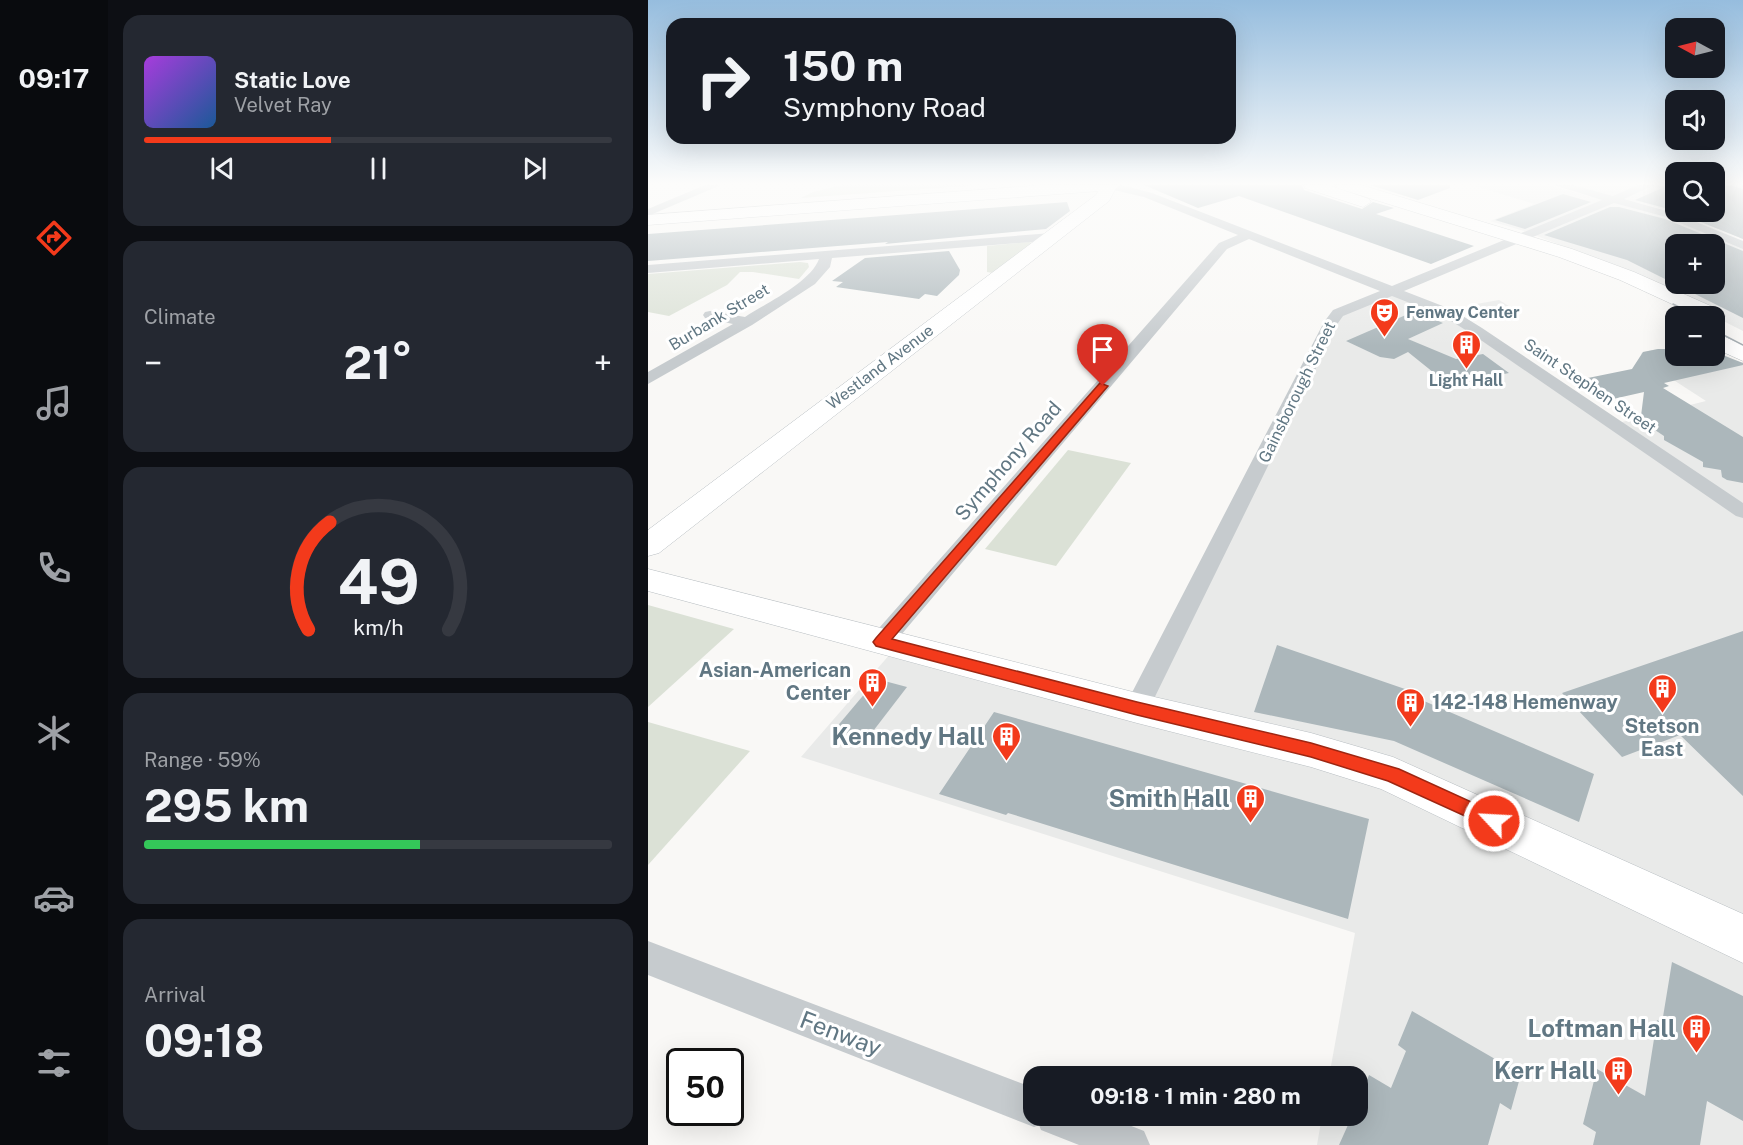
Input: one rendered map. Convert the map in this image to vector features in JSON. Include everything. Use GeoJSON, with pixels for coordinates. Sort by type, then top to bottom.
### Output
{"type":"FeatureCollection","features":[{"type":"Feature","properties":{"kind":"main road","name":"Westland Avenue"},"geometry":{"type":"LineString","coordinates":[[648,546],[1050,238]]}},
{"type":"Feature","properties":{"kind":"main road"},"geometry":{"type":"LineString","coordinates":[[1501,238],[1625,275],[1691,306]]}},
{"type":"Feature","properties":{"kind":"main road"},"geometry":{"type":"LineString","coordinates":[[1506,238],[1665,313]]}},
{"type":"Feature","properties":{"kind":"main road"},"geometry":{"type":"LineString","coordinates":[[1725,322],[1743,331]]}},
{"type":"Feature","properties":{"kind":"main road"},"geometry":{"type":"LineString","coordinates":[[1725,345],[1743,354]]}},
{"type":"Feature","properties":{"kind":"main road"},"geometry":{"type":"LineString","coordinates":[[648,580],[1137,708],[1311,750],[1393,775],[1743,939]]}},
{"type":"Feature","properties":{"kind":"street"},"geometry":{"type":"LineString","coordinates":[[648,269],[1030,238]]}},
{"type":"Feature","properties":{"kind":"street","name":"Symphony Road"},"geometry":{"type":"LineString","coordinates":[[881,642],[1223,246],[1240,238]]}},
{"type":"Feature","properties":{"kind":"street","name":"Saint Stephen Street"},"geometry":{"type":"LineString","coordinates":[[1252,238],[1430,306],[1462,321],[1743,512]]}},
{"type":"Feature","properties":{"kind":"street","name":"Gainsborough Street"},"geometry":{"type":"LineString","coordinates":[[1137,708],[1334,317],[1343,309],[1518,238]]}},
{"type":"Feature","properties":{"kind":"street","name":"Burbank Street"},"geometry":{"type":"LineString","coordinates":[[648,379],[747,322],[810,281],[823,267],[827,255]]}},
{"type":"Feature","properties":{"kind":"street"},"geometry":{"type":"LineString","coordinates":[[710,315],[747,322]]}},
{"type":"Feature","properties":{"kind":"street","name":"Fenway"},"geometry":{"type":"LineString","coordinates":[[648,958],[1023,1104]]}},
{"type":"Feature","properties":{"kind":"street"},"geometry":{"type":"LineString","coordinates":[[1081,1126],[1130,1145]]}},
{"type":"Feature","properties":{"kind":"shaded area"},"geometry":{"type":"Polygon","coordinates":[[[1543,238],[1665,238],[1664,291],[1633,273],[1543,238]]]}},
{"type":"Feature","properties":{"kind":"shaded area"},"geometry":{"type":"Polygon","coordinates":[[[1725,238],[1743,245],[1743,331],[1725,322],[1725,306],[1694,306],[1670,294],[1725,294],[1725,238]]]}},
{"type":"Feature","properties":{"kind":"shaded area"},"geometry":{"type":"Polygon","coordinates":[[[1033,243],[993,273],[987,272],[987,246],[1033,243]]]}},
{"type":"Feature","properties":{"kind":"shaded area"},"geometry":{"type":"Polygon","coordinates":[[[808,263],[809,267],[799,279],[740,272],[727,285],[669,316],[648,312],[648,274],[808,263]]]}},
{"type":"Feature","properties":{"kind":"shaded area"},"geometry":{"type":"Polygon","coordinates":[[[1390,291],[1430,306],[1614,424],[1706,401],[1672,379],[1641,354],[1643,352],[1665,349],[1665,366],[1725,366],[1725,355],[1739,363],[1743,362],[1743,1145],[1317,1145],[1320,1126],[1368,1126],[1368,1066],[1331,1066],[1355,933],[801,757],[897,646],[1137,708],[1331,322],[1390,291]]]}},
{"type":"Feature","properties":{"kind":"shaded area"},"geometry":{"type":"Polygon","coordinates":[[[1499,300],[1520,313],[1491,318],[1471,305],[1499,300]]]}},
{"type":"Feature","properties":{"kind":"shaded area"},"geometry":{"type":"Polygon","coordinates":[[[1068,450],[1131,463],[1056,566],[985,549],[1068,450]]]}},
{"type":"Feature","properties":{"kind":"shaded area"},"geometry":{"type":"Polygon","coordinates":[[[648,605],[734,629],[648,707],[648,605]]]}},
{"type":"Feature","properties":{"kind":"shaded area"},"geometry":{"type":"Polygon","coordinates":[[[648,722],[750,751],[648,865],[648,722]]]}},
{"type":"Feature","properties":{"kind":"building"},"geometry":{"type":"Polygon","coordinates":[[[648,238],[945,238],[885,244],[888,242],[648,261],[648,238]]]}},
{"type":"Feature","properties":{"kind":"building"},"geometry":{"type":"Polygon","coordinates":[[[1359,238],[1451,238],[1474,246],[1431,264],[1359,238]]]}},
{"type":"Feature","properties":{"kind":"building"},"geometry":{"type":"Polygon","coordinates":[[[1555,238],[1665,238],[1665,279],[1627,260],[1555,238]]]}},
{"type":"Feature","properties":{"kind":"building"},"geometry":{"type":"Polygon","coordinates":[[[1725,244],[1743,251],[1743,318],[1725,309],[1725,306],[1719,306],[1695,294],[1725,294],[1725,244]]]}},
{"type":"Feature","properties":{"kind":"building"},"geometry":{"type":"Polygon","coordinates":[[[949,251],[960,270],[959,275],[937,296],[925,294],[919,299],[836,287],[843,282],[832,281],[865,258],[949,251]]]}},
{"type":"Feature","properties":{"kind":"building"},"geometry":{"type":"Polygon","coordinates":[[[1415,311],[1443,323],[1408,339],[1456,359],[1483,354],[1509,373],[1449,385],[1408,352],[1394,359],[1380,357],[1346,341],[1415,311]]]}},
{"type":"Feature","properties":{"kind":"building"},"geometry":{"type":"Polygon","coordinates":[[[1665,349],[1665,366],[1725,366],[1725,356],[1743,363],[1743,365],[1664,383],[1669,386],[1663,388],[1743,437],[1743,483],[1727,480],[1722,477],[1721,470],[1703,467],[1703,462],[1664,440],[1664,436],[1649,426],[1640,424],[1644,392],[1613,399],[1583,379],[1632,369],[1643,352],[1665,349]]]}},
{"type":"Feature","properties":{"kind":"building","name":"Stetson East"},"geometry":{"type":"Polygon","coordinates":[[[1743,631],[1743,796],[1680,735],[1622,757],[1562,693],[1743,631]]]}},
{"type":"Feature","properties":{"kind":"building","name":"142-148 Hemenway"},"geometry":{"type":"Polygon","coordinates":[[[1277,645],[1405,689],[1403,692],[1594,774],[1579,822],[1394,741],[1254,712],[1277,645]]]}},
{"type":"Feature","properties":{"kind":"building","name":"Asian-American Center"},"geometry":{"type":"Polygon","coordinates":[[[877,679],[907,687],[867,739],[835,729],[877,679]]]}},
{"type":"Feature","properties":{"kind":"building","name":"Smith Hall"},"geometry":{"type":"Polygon","coordinates":[[[994,712],[1369,819],[1348,919],[1008,813],[1006,815],[939,794],[994,712]]]}},
{"type":"Feature","properties":{"kind":"building"},"geometry":{"type":"Polygon","coordinates":[[[1672,962],[1743,996],[1743,1121],[1707,1101],[1700,1145],[1593,1145],[1596,1132],[1583,1124],[1597,1069],[1645,1096],[1657,1020],[1662,1023],[1672,962]]]}},
{"type":"Feature","properties":{"kind":"building"},"geometry":{"type":"Polygon","coordinates":[[[1412,1011],[1521,1074],[1511,1110],[1500,1103],[1488,1145],[1339,1145],[1348,1126],[1368,1126],[1369,1075],[1391,1088],[1406,1051],[1398,1045],[1412,1011]]]}},
{"type":"Feature","properties":{"kind":"tram line"},"geometry":{"type":"LineString","coordinates":[[1673,304],[1677,306]]}},
{"type":"Feature","properties":{"kind":"tram line"},"geometry":{"type":"LineString","coordinates":[[1725,336],[1743,345]]}},
{"type":"Feature","properties":{"kind":"place","name":"Fenway Center"},"geometry":{"type":"Point","coordinates":[1385,338]}},
{"type":"Feature","properties":{"kind":"place","name":"Light Hall"},"geometry":{"type":"Point","coordinates":[1466,370]}},
{"type":"Feature","properties":{"kind":"place","name":"Asian-American Center"},"geometry":{"type":"Point","coordinates":[872,708]}},
{"type":"Feature","properties":{"kind":"place","name":"Stetson East"},"geometry":{"type":"Point","coordinates":[1662,714]}},
{"type":"Feature","properties":{"kind":"place","name":"142-148 Hemenway"},"geometry":{"type":"Point","coordinates":[1411,728]}},
{"type":"Feature","properties":{"kind":"place","name":"Kennedy Hall"},"geometry":{"type":"Point","coordinates":[1006,762]}},
{"type":"Feature","properties":{"kind":"place","name":"Smith Hall"},"geometry":{"type":"Point","coordinates":[1251,824]}},
{"type":"Feature","properties":{"kind":"place","name":"Loftman Hall"},"geometry":{"type":"Point","coordinates":[1697,1054]}},
{"type":"Feature","properties":{"kind":"place","name":"Kerr Hall"},"geometry":{"type":"Point","coordinates":[1618,1096]}},
{"type":"Feature","properties":{"kind":"route"},"geometry":{"type":"LineString","coordinates":[[1103,386],[881,642],[1311,750],[1393,775],[1494,821]]}}]}
